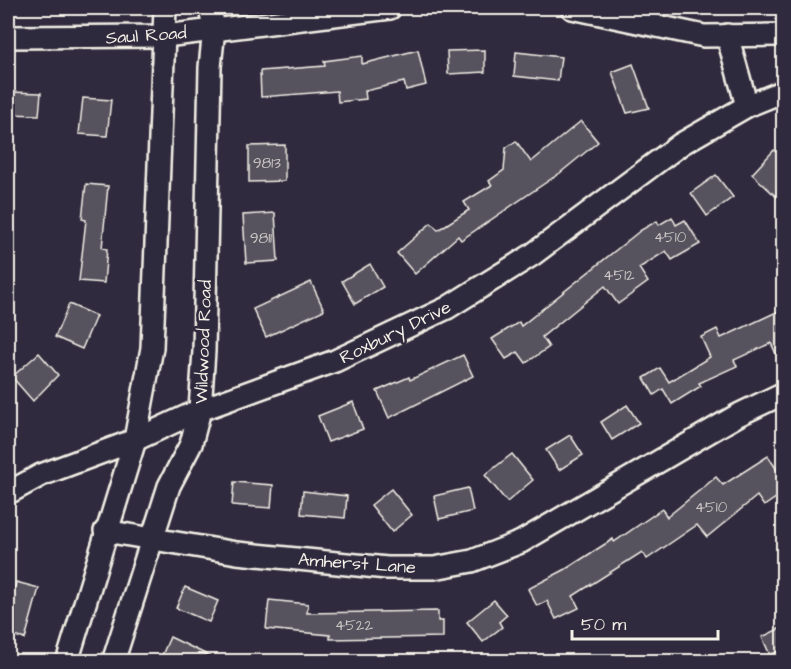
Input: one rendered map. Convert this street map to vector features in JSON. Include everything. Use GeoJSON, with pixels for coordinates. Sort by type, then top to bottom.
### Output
{"type":"FeatureCollection","features":[{"type":"Feature","properties":{"kind":"street"},"geometry":{"type":"LineString","coordinates":[[67,662],[105,531],[135,441],[152,348],[165,8]]}},
{"type":"Feature","properties":{"kind":"street","name":"Wildwood Road"},"geometry":{"type":"LineString","coordinates":[[113,662],[169,486],[198,428],[210,67],[214,29],[210,8]]}},
{"type":"Feature","properties":{"kind":"street","name":"Saul Road"},"geometry":{"type":"LineString","coordinates":[[8,37],[165,36],[390,8]]}},
{"type":"Feature","properties":{"kind":"street"},"geometry":{"type":"LineString","coordinates":[[572,8],[601,12],[704,36],[783,35]]}},
{"type":"Feature","properties":{"kind":"street"},"geometry":{"type":"LineString","coordinates":[[727,35],[747,106],[783,91]]}},
{"type":"Feature","properties":{"kind":"street","name":"Roxbury Drive"},"geometry":{"type":"LineString","coordinates":[[8,493],[41,475],[135,441],[200,410],[335,361],[447,308],[532,255],[681,144],[747,106]]}},
{"type":"Feature","properties":{"kind":"street","name":"Amherst Lane"},"geometry":{"type":"LineString","coordinates":[[105,531],[237,553],[387,568],[434,568],[472,561],[521,542],[738,415],[783,393]]}},
{"type":"Feature","properties":{"kind":"building"},"geometry":{"type":"Polygon","coordinates":[[[418,50],[426,85],[406,90],[404,82],[365,91],[366,99],[338,102],[337,91],[261,97],[260,71],[325,66],[324,61],[362,56],[362,64],[418,50]]]}},
{"type":"Feature","properties":{"kind":"building"},"geometry":{"type":"Polygon","coordinates":[[[485,50],[485,72],[448,74],[447,51],[485,50]]]}},
{"type":"Feature","properties":{"kind":"building"},"geometry":{"type":"Polygon","coordinates":[[[516,52],[561,57],[558,81],[514,76],[516,52]]]}},
{"type":"Feature","properties":{"kind":"building"},"geometry":{"type":"Polygon","coordinates":[[[633,64],[649,108],[627,113],[612,72],[633,64]]]}},
{"type":"Feature","properties":{"kind":"building"},"geometry":{"type":"Polygon","coordinates":[[[10,92],[41,93],[39,115],[8,114],[10,92]]]}},
{"type":"Feature","properties":{"kind":"building"},"geometry":{"type":"Polygon","coordinates":[[[83,98],[111,100],[107,136],[79,134],[83,98]]]}},
{"type":"Feature","properties":{"kind":"building"},"geometry":{"type":"Polygon","coordinates":[[[581,121],[598,142],[560,173],[461,240],[458,236],[415,274],[397,253],[431,223],[438,230],[469,210],[464,202],[492,185],[489,181],[504,170],[506,148],[516,141],[531,162],[581,121]]]}},
{"type":"Feature","properties":{"kind":"building"},"geometry":{"type":"Polygon","coordinates":[[[285,145],[285,181],[249,182],[249,146],[285,145]]]}},
{"type":"Feature","properties":{"kind":"building"},"geometry":{"type":"Polygon","coordinates":[[[774,150],[783,159],[783,203],[752,174],[774,150]]]}},
{"type":"Feature","properties":{"kind":"building"},"geometry":{"type":"Polygon","coordinates":[[[716,175],[733,197],[707,216],[691,193],[716,175]]]}},
{"type":"Feature","properties":{"kind":"building"},"geometry":{"type":"Polygon","coordinates":[[[86,184],[108,186],[102,248],[107,249],[104,283],[79,281],[86,220],[82,219],[86,184]]]}},
{"type":"Feature","properties":{"kind":"building"},"geometry":{"type":"Polygon","coordinates":[[[275,213],[278,261],[246,263],[243,215],[275,213]]]}},
{"type":"Feature","properties":{"kind":"building"},"geometry":{"type":"Polygon","coordinates":[[[672,217],[676,225],[685,220],[700,244],[672,260],[666,251],[639,268],[648,282],[618,304],[605,286],[542,337],[549,347],[526,363],[518,352],[506,359],[492,339],[519,322],[521,326],[641,230],[657,221],[659,225],[672,217]]]}},
{"type":"Feature","properties":{"kind":"building"},"geometry":{"type":"Polygon","coordinates":[[[370,264],[383,287],[355,304],[342,281],[370,264]]]}},
{"type":"Feature","properties":{"kind":"building"},"geometry":{"type":"Polygon","coordinates":[[[311,282],[324,310],[266,337],[253,309],[311,282]]]}},
{"type":"Feature","properties":{"kind":"building"},"geometry":{"type":"Polygon","coordinates":[[[69,304],[96,316],[82,349],[55,337],[69,304]]]}},
{"type":"Feature","properties":{"kind":"building"},"geometry":{"type":"Polygon","coordinates":[[[783,309],[783,369],[771,343],[734,360],[737,366],[699,383],[701,386],[672,404],[663,389],[654,395],[644,378],[660,368],[669,382],[710,357],[701,337],[717,329],[721,338],[783,309]]]}},
{"type":"Feature","properties":{"kind":"building"},"geometry":{"type":"Polygon","coordinates":[[[39,353],[58,375],[33,401],[12,377],[39,353]]]}},
{"type":"Feature","properties":{"kind":"building"},"geometry":{"type":"Polygon","coordinates":[[[463,355],[473,376],[389,418],[377,391],[409,377],[410,380],[463,355]]]}},
{"type":"Feature","properties":{"kind":"building"},"geometry":{"type":"Polygon","coordinates":[[[353,402],[363,429],[328,442],[318,416],[353,402]]]}},
{"type":"Feature","properties":{"kind":"building"},"geometry":{"type":"Polygon","coordinates":[[[627,405],[639,423],[612,440],[601,422],[627,405]]]}},
{"type":"Feature","properties":{"kind":"building"},"geometry":{"type":"Polygon","coordinates":[[[570,435],[583,455],[559,470],[546,450],[570,435]]]}},
{"type":"Feature","properties":{"kind":"building"},"geometry":{"type":"Polygon","coordinates":[[[512,454],[533,480],[507,502],[485,475],[512,454]]]}},
{"type":"Feature","properties":{"kind":"building"},"geometry":{"type":"Polygon","coordinates":[[[768,456],[783,479],[783,493],[764,506],[757,496],[707,537],[697,525],[647,559],[642,552],[573,596],[579,608],[556,619],[547,601],[537,606],[528,589],[566,569],[613,539],[614,542],[662,509],[667,517],[716,477],[723,485],[768,456]]]}},
{"type":"Feature","properties":{"kind":"building"},"geometry":{"type":"Polygon","coordinates":[[[234,482],[273,485],[271,508],[232,505],[234,482]]]}},
{"type":"Feature","properties":{"kind":"building"},"geometry":{"type":"Polygon","coordinates":[[[468,488],[473,511],[439,519],[434,496],[468,488]]]}},
{"type":"Feature","properties":{"kind":"building"},"geometry":{"type":"Polygon","coordinates":[[[391,489],[412,515],[392,532],[371,505],[391,489]]]}},
{"type":"Feature","properties":{"kind":"building"},"geometry":{"type":"Polygon","coordinates":[[[303,491],[347,496],[345,518],[301,514],[303,491]]]}},
{"type":"Feature","properties":{"kind":"building"},"geometry":{"type":"Polygon","coordinates":[[[16,582],[39,588],[25,639],[8,634],[8,615],[16,582]]]}},
{"type":"Feature","properties":{"kind":"building"},"geometry":{"type":"Polygon","coordinates":[[[185,587],[218,601],[209,622],[176,608],[185,587]]]}},
{"type":"Feature","properties":{"kind":"building"},"geometry":{"type":"Polygon","coordinates":[[[269,600],[308,604],[307,613],[438,611],[438,621],[443,621],[443,637],[330,639],[330,635],[266,629],[269,600]]]}},
{"type":"Feature","properties":{"kind":"building"},"geometry":{"type":"Polygon","coordinates":[[[494,600],[507,615],[499,622],[502,627],[483,642],[467,622],[494,600]]]}},
{"type":"Feature","properties":{"kind":"building"},"geometry":{"type":"Polygon","coordinates":[[[783,627],[783,649],[770,655],[762,637],[783,627]]]}},
{"type":"Feature","properties":{"kind":"building"},"geometry":{"type":"Polygon","coordinates":[[[170,637],[222,662],[159,662],[170,637]]]}}]}
